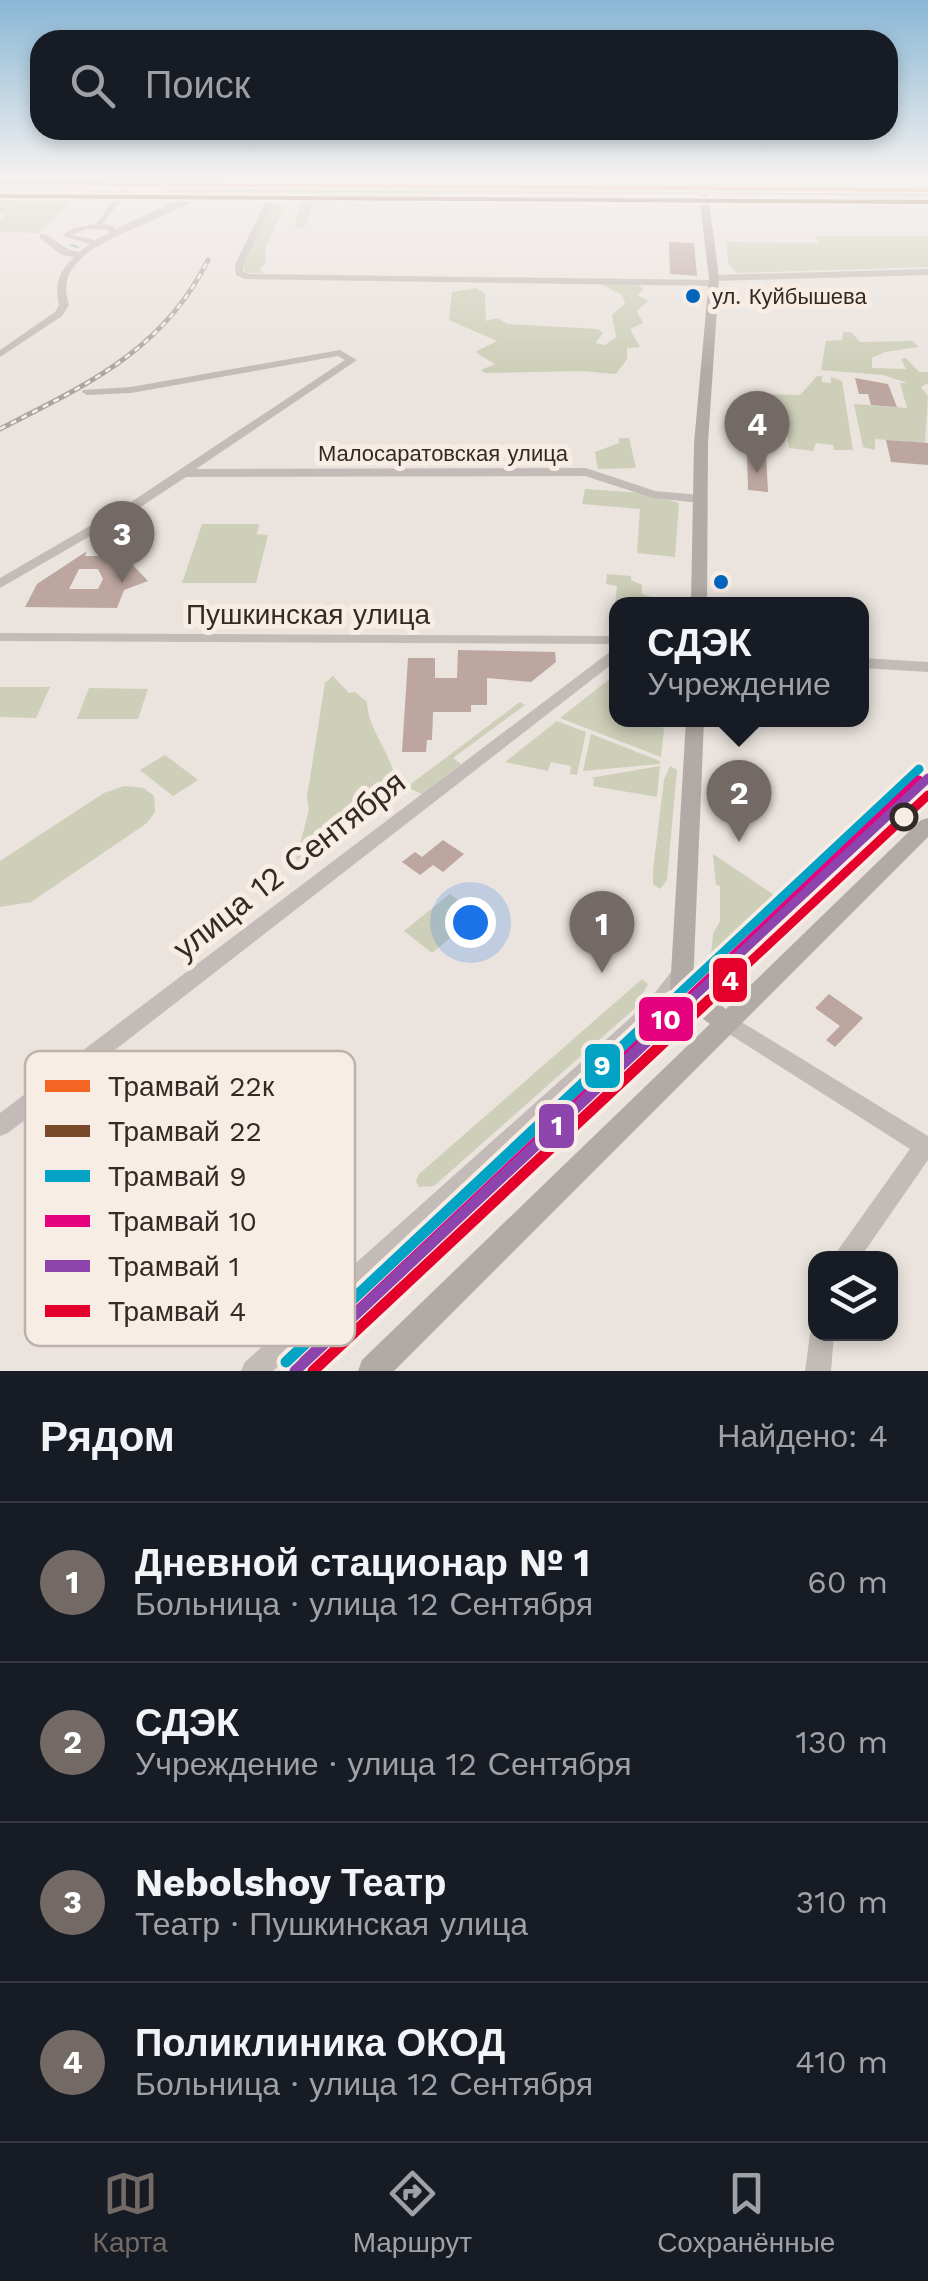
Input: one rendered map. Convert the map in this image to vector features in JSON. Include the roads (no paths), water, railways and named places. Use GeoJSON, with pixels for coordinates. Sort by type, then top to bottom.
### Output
{"type":"FeatureCollection","features":[{"type":"Feature","properties":{"kind":"main road"},"geometry":{"type":"LineString","coordinates":[[698,597],[714,280],[709,244]]}},
{"type":"Feature","properties":{"kind":"main road"},"geometry":{"type":"LineString","coordinates":[[689,597],[696,586]]}},
{"type":"Feature","properties":{"kind":"main road"},"geometry":{"type":"LineString","coordinates":[[695,727],[681,990],[725,1022]]}},
{"type":"Feature","properties":{"kind":"main road"},"geometry":{"type":"LineString","coordinates":[[374,1371],[928,825]]}},
{"type":"Feature","properties":{"kind":"street"},"geometry":{"type":"LineString","coordinates":[[57,244],[65,253],[83,255]]}},
{"type":"Feature","properties":{"kind":"street"},"geometry":{"type":"LineString","coordinates":[[0,354],[59,314],[64,305],[62,278],[91,244]]}},
{"type":"Feature","properties":{"kind":"street"},"geometry":{"type":"LineString","coordinates":[[249,244],[239,265],[239,273],[248,276],[669,281],[928,272]]}},
{"type":"Feature","properties":{"kind":"street"},"geometry":{"type":"LineString","coordinates":[[0,584],[183,473],[352,360],[340,353],[131,390],[88,392]]}},
{"type":"Feature","properties":{"kind":"street","name":"Малосаратовская улица"},"geometry":{"type":"LineString","coordinates":[[183,473],[586,472],[653,494],[700,499]]}},
{"type":"Feature","properties":{"kind":"street","name":"Пушкинская улица"},"geometry":{"type":"LineString","coordinates":[[0,638],[609,640]]}},
{"type":"Feature","properties":{"kind":"street","name":"улица 12 Сентября"},"geometry":{"type":"LineString","coordinates":[[98,1051],[609,659]]}},
{"type":"Feature","properties":{"kind":"street"},"geometry":{"type":"LineString","coordinates":[[869,663],[928,667]]}},
{"type":"Feature","properties":{"kind":"street"},"geometry":{"type":"LineString","coordinates":[[355,1279],[654,1008],[681,974]]}},
{"type":"Feature","properties":{"kind":"street"},"geometry":{"type":"LineString","coordinates":[[725,1022],[926,1147],[851,1251]]}},
{"type":"Feature","properties":{"kind":"street","name":"улица 12 Сентября"},"geometry":{"type":"LineString","coordinates":[[0,1126],[25,1107]]}},
{"type":"Feature","properties":{"kind":"street"},"geometry":{"type":"LineString","coordinates":[[818,1371],[821,1341]]}},
{"type":"Feature","properties":{"kind":"street"},"geometry":{"type":"LineString","coordinates":[[254,1371],[282,1346]]}},
{"type":"Feature","properties":{"kind":"waterway"},"geometry":{"type":"LineString","coordinates":[[71,245],[78,247]]}},
{"type":"Feature","properties":{"kind":"railway"},"geometry":{"type":"LineString","coordinates":[[0,429],[92,380],[145,342],[190,292],[208,260]]}},
{"type":"Feature","properties":{"kind":"tram line","name":"9"},"geometry":{"type":"LineString","coordinates":[[355,1297],[919,769]]}},
{"type":"Feature","properties":{"kind":"tram line","name":"1"},"geometry":{"type":"LineString","coordinates":[[355,1315],[928,778]]}},
{"type":"Feature","properties":{"kind":"tram line","name":"10"},"geometry":{"type":"LineString","coordinates":[[355,1314],[919,780]]}},
{"type":"Feature","properties":{"kind":"tram line","name":"4"},"geometry":{"type":"LineString","coordinates":[[355,1332],[928,795]]}},
{"type":"Feature","properties":{"kind":"tram line","name":"9"},"geometry":{"type":"LineString","coordinates":[[286,1362],[303,1346]]}},
{"type":"Feature","properties":{"kind":"tram line","name":"10"},"geometry":{"type":"LineString","coordinates":[[304,1362],[321,1346]]}},
{"type":"Feature","properties":{"kind":"tram line","name":"1"},"geometry":{"type":"LineString","coordinates":[[295,1371],[322,1346]]}},
{"type":"Feature","properties":{"kind":"tram line","name":"4"},"geometry":{"type":"LineString","coordinates":[[313,1371],[340,1346]]}},
{"type":"Feature","properties":{"kind":"place","name":"ул. Куйбышева"},"geometry":{"type":"Point","coordinates":[693,296]}},
{"type":"Feature","properties":{"kind":"place","name":"Поликлиника ОКОД"},"geometry":{"type":"Point","coordinates":[757,473]}},
{"type":"Feature","properties":{"kind":"place","name":"Nebolshoy Театр"},"geometry":{"type":"Point","coordinates":[122,583]}},
{"type":"Feature","properties":{"kind":"place","name":"СДЭК"},"geometry":{"type":"Point","coordinates":[739,842]}},
{"type":"Feature","properties":{"kind":"place","name":"Дневной стационар № 1"},"geometry":{"type":"Point","coordinates":[602,973]}}]}
